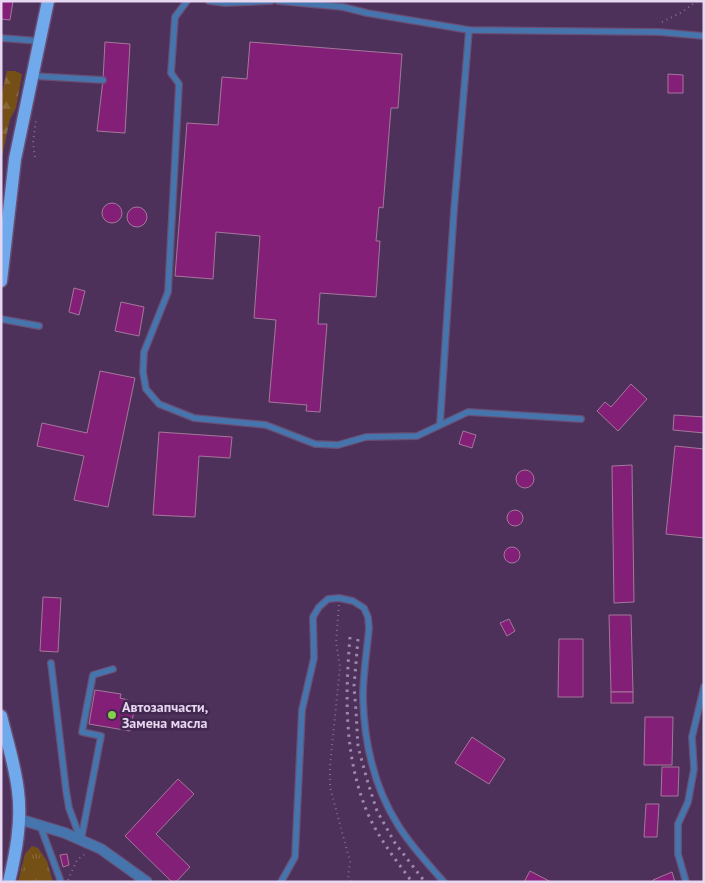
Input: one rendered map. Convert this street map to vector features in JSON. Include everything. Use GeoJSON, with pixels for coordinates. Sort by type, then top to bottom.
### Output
{"type":"FeatureCollection","features":[{"type":"Feature","properties":{"kind":"main road"},"geometry":{"type":"LineString","coordinates":[[1,281],[15,159],[48,1]]}},
{"type":"Feature","properties":{"kind":"main road"},"geometry":{"type":"LineString","coordinates":[[1,716],[18,791],[19,819],[9,882]]}},
{"type":"Feature","properties":{"kind":"street"},"geometry":{"type":"LineString","coordinates":[[19,819],[65,832],[95,846],[147,882]]}},
{"type":"Feature","properties":{"kind":"lane"},"geometry":{"type":"LineString","coordinates":[[187,1],[175,17],[171,73],[179,84],[168,292],[144,352],[143,372],[146,389],[159,404],[194,418],[266,425],[315,444],[338,445],[366,437],[417,436],[468,412],[582,419]]}},
{"type":"Feature","properties":{"kind":"lane"},"geometry":{"type":"LineString","coordinates":[[209,1],[225,3],[271,1]]}},
{"type":"Feature","properties":{"kind":"lane"},"geometry":{"type":"LineString","coordinates":[[278,1],[343,7],[367,13],[469,30],[659,32],[704,36]]}},
{"type":"Feature","properties":{"kind":"lane"},"geometry":{"type":"LineString","coordinates":[[440,424],[454,210],[469,30]]}},
{"type":"Feature","properties":{"kind":"lane"},"geometry":{"type":"LineString","coordinates":[[1,38],[39,41]]}},
{"type":"Feature","properties":{"kind":"lane"},"geometry":{"type":"LineString","coordinates":[[32,76],[103,80]]}},
{"type":"Feature","properties":{"kind":"lane"},"geometry":{"type":"LineString","coordinates":[[1,320],[39,326]]}},
{"type":"Feature","properties":{"kind":"lane"},"geometry":{"type":"LineString","coordinates":[[281,882],[295,858],[302,710],[314,658],[312,617],[319,606],[328,599],[339,598],[353,601],[364,608],[368,617],[370,628],[363,695],[364,720],[366,744],[375,775],[398,825],[422,858],[444,882]]}},
{"type":"Feature","properties":{"kind":"lane"},"geometry":{"type":"LineString","coordinates":[[51,663],[69,808],[81,840]]}},
{"type":"Feature","properties":{"kind":"lane"},"geometry":{"type":"LineString","coordinates":[[81,840],[101,736],[82,732],[93,675],[113,670]]}},
{"type":"Feature","properties":{"kind":"lane"},"geometry":{"type":"LineString","coordinates":[[686,882],[678,854],[678,824],[688,802],[694,769],[692,737],[704,687]]}},
{"type":"Feature","properties":{"kind":"lane"},"geometry":{"type":"LineString","coordinates":[[40,825],[61,882]]}},
{"type":"Feature","properties":{"kind":"path"},"geometry":{"type":"LineString","coordinates":[[662,22],[682,12],[697,1]]}},
{"type":"Feature","properties":{"kind":"path"},"geometry":{"type":"LineString","coordinates":[[339,598],[336,642],[340,667],[330,766],[330,787],[350,862],[348,876],[350,882]]}},
{"type":"Feature","properties":{"kind":"path"},"geometry":{"type":"LineString","coordinates":[[67,882],[77,860],[95,846]]}},
{"type":"Feature","properties":{"kind":"green space"},"geometry":{"type":"Polygon","coordinates":[[[7,71],[15,71],[22,74],[16,108],[10,119],[1,161],[3,112],[1,97],[7,71]]]}},
{"type":"Feature","properties":{"kind":"green space"},"geometry":{"type":"Polygon","coordinates":[[[32,846],[38,848],[47,861],[53,882],[18,882],[25,854],[32,846]]]}},
{"type":"Feature","properties":{"kind":"building"},"geometry":{"type":"Polygon","coordinates":[[[1,1],[13,1],[10,20],[1,19],[1,1]]]}},
{"type":"Feature","properties":{"kind":"building"},"geometry":{"type":"Polygon","coordinates":[[[105,42],[130,44],[125,133],[97,131],[105,42]]]}},
{"type":"Feature","properties":{"kind":"building"},"geometry":{"type":"Polygon","coordinates":[[[250,42],[402,54],[398,108],[391,108],[383,208],[379,207],[376,241],[380,241],[376,297],[320,293],[318,324],[327,324],[320,412],[306,411],[307,405],[269,402],[276,320],[254,318],[260,236],[216,232],[213,279],[175,276],[187,123],[218,125],[222,77],[247,79],[250,42]]]}},
{"type":"Feature","properties":{"kind":"building"},"geometry":{"type":"Polygon","coordinates":[[[668,74],[683,75],[683,93],[668,93],[668,74]]]}},
{"type":"Feature","properties":{"kind":"building"},"geometry":{"type":"Polygon","coordinates":[[[108,203],[116,203],[122,209],[122,217],[116,223],[108,223],[102,217],[102,209],[108,203]]]}},
{"type":"Feature","properties":{"kind":"building"},"geometry":{"type":"Polygon","coordinates":[[[133,207],[141,207],[147,213],[147,221],[141,227],[133,227],[127,221],[127,213],[133,207]]]}},
{"type":"Feature","properties":{"kind":"building"},"geometry":{"type":"Polygon","coordinates":[[[74,288],[85,291],[79,315],[69,312],[74,288]]]}},
{"type":"Feature","properties":{"kind":"building"},"geometry":{"type":"Polygon","coordinates":[[[121,302],[144,307],[139,336],[115,331],[121,302]]]}},
{"type":"Feature","properties":{"kind":"building"},"geometry":{"type":"Polygon","coordinates":[[[100,371],[135,378],[108,507],[74,500],[84,456],[37,446],[42,423],[87,433],[100,371]]]}},
{"type":"Feature","properties":{"kind":"building"},"geometry":{"type":"Polygon","coordinates":[[[631,384],[647,399],[618,431],[597,411],[605,402],[611,407],[631,384]]]}},
{"type":"Feature","properties":{"kind":"building"},"geometry":{"type":"Polygon","coordinates":[[[674,415],[704,417],[704,433],[673,430],[674,415]]]}},
{"type":"Feature","properties":{"kind":"building"},"geometry":{"type":"Polygon","coordinates":[[[463,431],[476,435],[472,448],[459,444],[463,431]]]}},
{"type":"Feature","properties":{"kind":"building"},"geometry":{"type":"Polygon","coordinates":[[[159,432],[232,437],[230,458],[199,456],[195,517],[153,515],[159,432]]]}},
{"type":"Feature","properties":{"kind":"building"},"geometry":{"type":"Polygon","coordinates":[[[675,446],[704,449],[704,538],[666,534],[675,446]]]}},
{"type":"Feature","properties":{"kind":"building"},"geometry":{"type":"Polygon","coordinates":[[[632,465],[634,602],[614,603],[612,466],[632,465]]]}},
{"type":"Feature","properties":{"kind":"building"},"geometry":{"type":"Polygon","coordinates":[[[525,470],[531,473],[534,479],[531,485],[525,488],[519,485],[516,479],[519,473],[525,470]]]}},
{"type":"Feature","properties":{"kind":"building"},"geometry":{"type":"Polygon","coordinates":[[[515,510],[521,512],[523,518],[521,524],[515,526],[509,524],[507,518],[509,512],[515,510]]]}},
{"type":"Feature","properties":{"kind":"building"},"geometry":{"type":"Polygon","coordinates":[[[509,547],[515,547],[520,552],[518,561],[509,563],[504,558],[504,552],[509,547]]]}},
{"type":"Feature","properties":{"kind":"building"},"geometry":{"type":"Polygon","coordinates":[[[43,597],[61,598],[58,652],[40,651],[43,597]]]}},
{"type":"Feature","properties":{"kind":"building"},"geometry":{"type":"Polygon","coordinates":[[[609,615],[631,615],[633,692],[611,692],[609,615]]]}},
{"type":"Feature","properties":{"kind":"building"},"geometry":{"type":"Polygon","coordinates":[[[509,619],[515,631],[507,636],[500,623],[509,619]]]}},
{"type":"Feature","properties":{"kind":"building"},"geometry":{"type":"Polygon","coordinates":[[[559,639],[583,639],[583,697],[558,697],[559,639]]]}},
{"type":"Feature","properties":{"kind":"building","name":"Автозапчасти, Замена масла"},"geometry":{"type":"Polygon","coordinates":[[[95,690],[121,694],[120,698],[128,700],[127,704],[135,706],[130,731],[89,724],[95,690]]]}},
{"type":"Feature","properties":{"kind":"building"},"geometry":{"type":"Polygon","coordinates":[[[611,692],[633,692],[633,703],[611,703],[611,692]]]}},
{"type":"Feature","properties":{"kind":"building"},"geometry":{"type":"Polygon","coordinates":[[[645,717],[673,717],[672,765],[644,765],[645,717]]]}},
{"type":"Feature","properties":{"kind":"building"},"geometry":{"type":"Polygon","coordinates":[[[472,737],[505,759],[489,784],[455,763],[472,737]]]}},
{"type":"Feature","properties":{"kind":"building"},"geometry":{"type":"Polygon","coordinates":[[[662,767],[679,767],[678,796],[661,796],[662,767]]]}},
{"type":"Feature","properties":{"kind":"building"},"geometry":{"type":"Polygon","coordinates":[[[178,779],[194,794],[156,834],[190,867],[176,882],[172,882],[125,836],[178,779]]]}},
{"type":"Feature","properties":{"kind":"building"},"geometry":{"type":"Polygon","coordinates":[[[646,804],[659,804],[657,837],[644,837],[646,804]]]}},
{"type":"Feature","properties":{"kind":"building"},"geometry":{"type":"Polygon","coordinates":[[[67,854],[69,865],[63,867],[60,855],[67,854]]]}},
{"type":"Feature","properties":{"kind":"building"},"geometry":{"type":"Polygon","coordinates":[[[530,871],[551,882],[524,882],[530,871]]]}},
{"type":"Feature","properties":{"kind":"building"},"geometry":{"type":"Polygon","coordinates":[[[672,872],[675,882],[654,882],[653,880],[672,872]]]}},
{"type":"Feature","properties":{"kind":"railway"},"geometry":{"type":"LineString","coordinates":[[350,637],[347,705],[350,749],[354,771],[360,793],[372,823],[412,882]]}},
{"type":"Feature","properties":{"kind":"railway"},"geometry":{"type":"LineString","coordinates":[[358,639],[354,686],[358,747],[377,811],[395,843],[425,882]]}},
{"type":"Feature","properties":{"kind":"place","name":"Автозапчасти, Замена масла"},"geometry":{"type":"Point","coordinates":[112,715]}}]}
